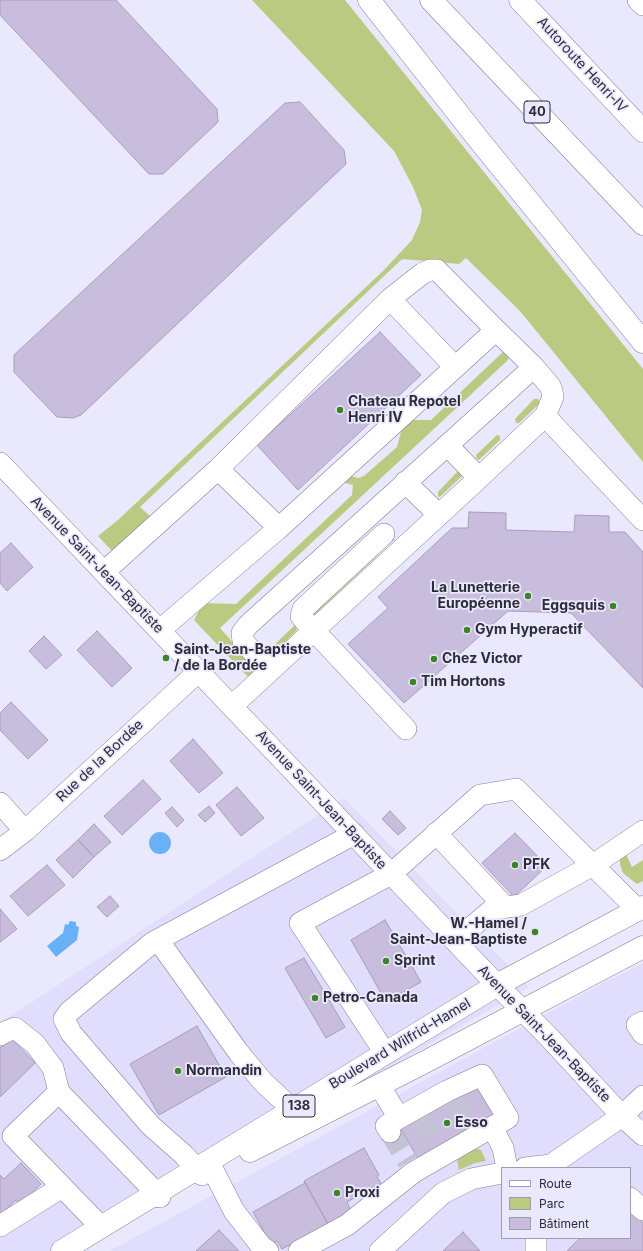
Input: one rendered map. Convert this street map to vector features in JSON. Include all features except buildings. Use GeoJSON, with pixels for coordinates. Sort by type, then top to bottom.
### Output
{"type":"FeatureCollection","features":[{"type":"Feature","properties":{"kind":"main road"},"geometry":{"type":"LineString","coordinates":[[369,0],[479,140],[643,342]]}},
{"type":"Feature","properties":{"kind":"main road","name":"40"},"geometry":{"type":"LineString","coordinates":[[431,0],[643,224]]}},
{"type":"Feature","properties":{"kind":"main road","name":"Autoroute Henri-IV"},"geometry":{"type":"LineString","coordinates":[[520,0],[643,131]]}},
{"type":"Feature","properties":{"kind":"main road","name":"Boulevard Wilfrid-Hamel"},"geometry":{"type":"LineString","coordinates":[[63,1251],[158,1195],[204,1172],[300,1116],[385,1053],[496,985],[640,908]]}},
{"type":"Feature","properties":{"kind":"main road","name":"Boulevard Wilfrid-Hamel"},"geometry":{"type":"LineString","coordinates":[[300,1116],[379,1085],[643,947]]}},
{"type":"Feature","properties":{"kind":"street"},"geometry":{"type":"LineString","coordinates":[[638,0],[643,5]]}},
{"type":"Feature","properties":{"kind":"street"},"geometry":{"type":"LineString","coordinates":[[104,572],[218,469],[390,299],[423,273],[430,270],[437,270],[534,367],[550,386],[552,391],[553,397],[545,416],[480,478],[232,706]]}},
{"type":"Feature","properties":{"kind":"street"},"geometry":{"type":"LineString","coordinates":[[390,299],[455,367]]}},
{"type":"Feature","properties":{"kind":"street"},"geometry":{"type":"LineString","coordinates":[[160,630],[279,528],[496,330]]}},
{"type":"Feature","properties":{"kind":"street"},"geometry":{"type":"LineString","coordinates":[[270,671],[243,641],[242,633],[248,625],[534,367]]}},
{"type":"Feature","properties":{"kind":"street"},"geometry":{"type":"LineString","coordinates":[[545,416],[643,520]]}},
{"type":"Feature","properties":{"kind":"street"},"geometry":{"type":"LineString","coordinates":[[447,445],[480,478]]}},
{"type":"Feature","properties":{"kind":"street","name":"Avenue Saint-Jean-Baptiste"},"geometry":{"type":"LineString","coordinates":[[0,463],[496,985],[547,1035],[622,1116],[643,1135]]}},
{"type":"Feature","properties":{"kind":"street"},"geometry":{"type":"LineString","coordinates":[[218,469],[279,528]]}},
{"type":"Feature","properties":{"kind":"street"},"geometry":{"type":"LineString","coordinates":[[405,482],[439,515]]}},
{"type":"Feature","properties":{"kind":"street"},"geometry":{"type":"LineString","coordinates":[[367,517],[401,550]]}},
{"type":"Feature","properties":{"kind":"street"},"geometry":{"type":"LineString","coordinates":[[384,534],[303,609],[301,616],[304,622],[406,729]]}},
{"type":"Feature","properties":{"kind":"street","name":"Rue de la Bordée"},"geometry":{"type":"LineString","coordinates":[[0,850],[25,831],[199,671]]}},
{"type":"Feature","properties":{"kind":"street"},"geometry":{"type":"LineString","coordinates":[[385,1053],[300,923],[391,874],[480,795],[516,789],[593,865],[640,908]]}},
{"type":"Feature","properties":{"kind":"street"},"geometry":{"type":"LineString","coordinates":[[0,803],[25,831]]}},
{"type":"Feature","properties":{"kind":"street"},"geometry":{"type":"LineString","coordinates":[[455,941],[493,909],[521,905],[593,865],[643,831]]}},
{"type":"Feature","properties":{"kind":"street"},"geometry":{"type":"LineString","coordinates":[[436,833],[505,907]]}},
{"type":"Feature","properties":{"kind":"street"},"geometry":{"type":"LineString","coordinates":[[268,1251],[261,1246],[204,1172],[150,1125],[71,1033],[64,1019],[69,1012],[152,943],[354,834]]}},
{"type":"Feature","properties":{"kind":"street"},"geometry":{"type":"LineString","coordinates":[[158,940],[239,1053],[263,1082],[300,1116]]}},
{"type":"Feature","properties":{"kind":"street"},"geometry":{"type":"LineString","coordinates":[[643,1022],[637,1025],[643,1034]]}},
{"type":"Feature","properties":{"kind":"street"},"geometry":{"type":"LineString","coordinates":[[0,1035],[15,1028],[35,1044],[53,1068],[59,1092],[158,1195]]}},
{"type":"Feature","properties":{"kind":"street"},"geometry":{"type":"LineString","coordinates":[[299,1251],[347,1225],[411,1167],[438,1155],[480,1131],[508,1118],[482,1075],[450,1096],[406,1119],[379,1085]]}},
{"type":"Feature","properties":{"kind":"street"},"geometry":{"type":"LineString","coordinates":[[59,1092],[13,1136],[102,1227]]}},
{"type":"Feature","properties":{"kind":"street"},"geometry":{"type":"LineString","coordinates":[[534,1167],[551,1165],[622,1116],[643,1096]]}},
{"type":"Feature","properties":{"kind":"street"},"geometry":{"type":"LineString","coordinates":[[480,1131],[503,1148],[507,1167]]}},
{"type":"Feature","properties":{"kind":"street"},"geometry":{"type":"LineString","coordinates":[[438,1155],[452,1189]]}},
{"type":"Feature","properties":{"kind":"street"},"geometry":{"type":"LineString","coordinates":[[380,1251],[443,1193],[471,1179],[501,1173]]}},
{"type":"Feature","properties":{"kind":"street"},"geometry":{"type":"LineString","coordinates":[[0,1226],[62,1187]]}},
{"type":"Feature","properties":{"kind":"street"},"geometry":{"type":"LineString","coordinates":[[631,1199],[643,1210]]}},
{"type":"Feature","properties":{"kind":"street"},"geometry":{"type":"LineString","coordinates":[[536,1239],[536,1251]]}},
{"type":"Feature","properties":{"kind":"shaded area"},"geometry":{"type":"Polygon","coordinates":[[[344,798],[529,987],[70,1251],[0,1251],[0,1023],[344,798]]]}},
{"type":"Feature","properties":{"kind":"shaded area"},"geometry":{"type":"Polygon","coordinates":[[[643,963],[643,1251],[110,1251],[598,986],[643,963]]]}},
{"type":"Feature","properties":{"kind":"green space"},"geometry":{"type":"Polygon","coordinates":[[[252,0],[345,0],[643,369],[643,462],[520,311],[466,258],[459,264],[403,259],[140,507],[153,519],[113,552],[98,536],[118,520],[383,271],[412,240],[420,222],[422,210],[413,187],[394,151],[252,0]]]}},
{"type":"Feature","properties":{"kind":"green space"},"geometry":{"type":"Polygon","coordinates":[[[503,352],[509,357],[508,360],[220,628],[255,667],[255,670],[248,677],[194,620],[203,603],[236,604],[352,495],[353,485],[342,482],[350,476],[359,478],[364,476],[397,447],[404,420],[431,420],[503,352]]]}},
{"type":"Feature","properties":{"kind":"green space"},"geometry":{"type":"Polygon","coordinates":[[[534,399],[538,399],[540,403],[519,423],[516,423],[515,419],[534,399]]]}},
{"type":"Feature","properties":{"kind":"green space"},"geometry":{"type":"Polygon","coordinates":[[[497,435],[500,436],[500,440],[479,460],[476,458],[476,455],[497,435]]]}},
{"type":"Feature","properties":{"kind":"green space"},"geometry":{"type":"Polygon","coordinates":[[[457,472],[460,472],[462,476],[441,496],[438,497],[438,492],[457,472]]]}},
{"type":"Feature","properties":{"kind":"green space"},"geometry":{"type":"Polygon","coordinates":[[[383,549],[377,556],[311,618],[311,609],[383,549]]]}},
{"type":"Feature","properties":{"kind":"green space"},"geometry":{"type":"Polygon","coordinates":[[[295,625],[297,630],[278,649],[273,650],[271,648],[295,625]]]}},
{"type":"Feature","properties":{"kind":"green space"},"geometry":{"type":"Polygon","coordinates":[[[626,854],[632,867],[643,860],[643,881],[637,884],[622,871],[620,859],[626,854]]]}},
{"type":"Feature","properties":{"kind":"green space"},"geometry":{"type":"Polygon","coordinates":[[[474,1148],[481,1150],[486,1161],[475,1163],[459,1170],[457,1159],[474,1148]]]}},
{"type":"Feature","properties":{"kind":"water"},"geometry":{"type":"Polygon","coordinates":[[[160,832],[168,835],[171,843],[168,851],[160,854],[152,851],[149,843],[152,835],[160,832]]]}},
{"type":"Feature","properties":{"kind":"water"},"geometry":{"type":"Polygon","coordinates":[[[70,921],[76,922],[76,926],[79,927],[77,940],[56,957],[47,946],[63,933],[65,924],[68,925],[70,921]]]}},
{"type":"Feature","properties":{"kind":"tunnel"},"geometry":{"type":"LineString","coordinates":[[453,1100],[471,1130]]}},
{"type":"Feature","properties":{"kind":"tunnel"},"geometry":{"type":"LineString","coordinates":[[421,1118],[438,1148]]}},
{"type":"Feature","properties":{"kind":"tunnel"},"geometry":{"type":"LineString","coordinates":[[390,1132],[408,1162]]}},
{"type":"Feature","properties":{"kind":"place","name":"Chateau Repotel Henri IV"},"geometry":{"type":"Point","coordinates":[340,410]}},
{"type":"Feature","properties":{"kind":"place","name":"La Lunetterie Européenne"},"geometry":{"type":"Point","coordinates":[528,596]}},
{"type":"Feature","properties":{"kind":"place","name":"Eggsquis"},"geometry":{"type":"Point","coordinates":[613,606]}},
{"type":"Feature","properties":{"kind":"place","name":"Gym Hyperactif"},"geometry":{"type":"Point","coordinates":[467,630]}},
{"type":"Feature","properties":{"kind":"place","name":"Saint-Jean-Baptiste / de la Bordée"},"geometry":{"type":"Point","coordinates":[166,658]}},
{"type":"Feature","properties":{"kind":"place","name":"Chez Victor"},"geometry":{"type":"Point","coordinates":[434,659]}},
{"type":"Feature","properties":{"kind":"place","name":"Tim Hortons"},"geometry":{"type":"Point","coordinates":[413,682]}},
{"type":"Feature","properties":{"kind":"place","name":"PFK"},"geometry":{"type":"Point","coordinates":[515,865]}},
{"type":"Feature","properties":{"kind":"place","name":"W.-Hamel / Saint-Jean-Baptiste"},"geometry":{"type":"Point","coordinates":[535,932]}},
{"type":"Feature","properties":{"kind":"place","name":"Sprint"},"geometry":{"type":"Point","coordinates":[386,961]}},
{"type":"Feature","properties":{"kind":"place","name":"Petro-Canada"},"geometry":{"type":"Point","coordinates":[315,998]}},
{"type":"Feature","properties":{"kind":"place","name":"Normandin"},"geometry":{"type":"Point","coordinates":[178,1071]}},
{"type":"Feature","properties":{"kind":"place","name":"Esso"},"geometry":{"type":"Point","coordinates":[447,1123]}},
{"type":"Feature","properties":{"kind":"place","name":"Proxi"},"geometry":{"type":"Point","coordinates":[337,1193]}}]}
